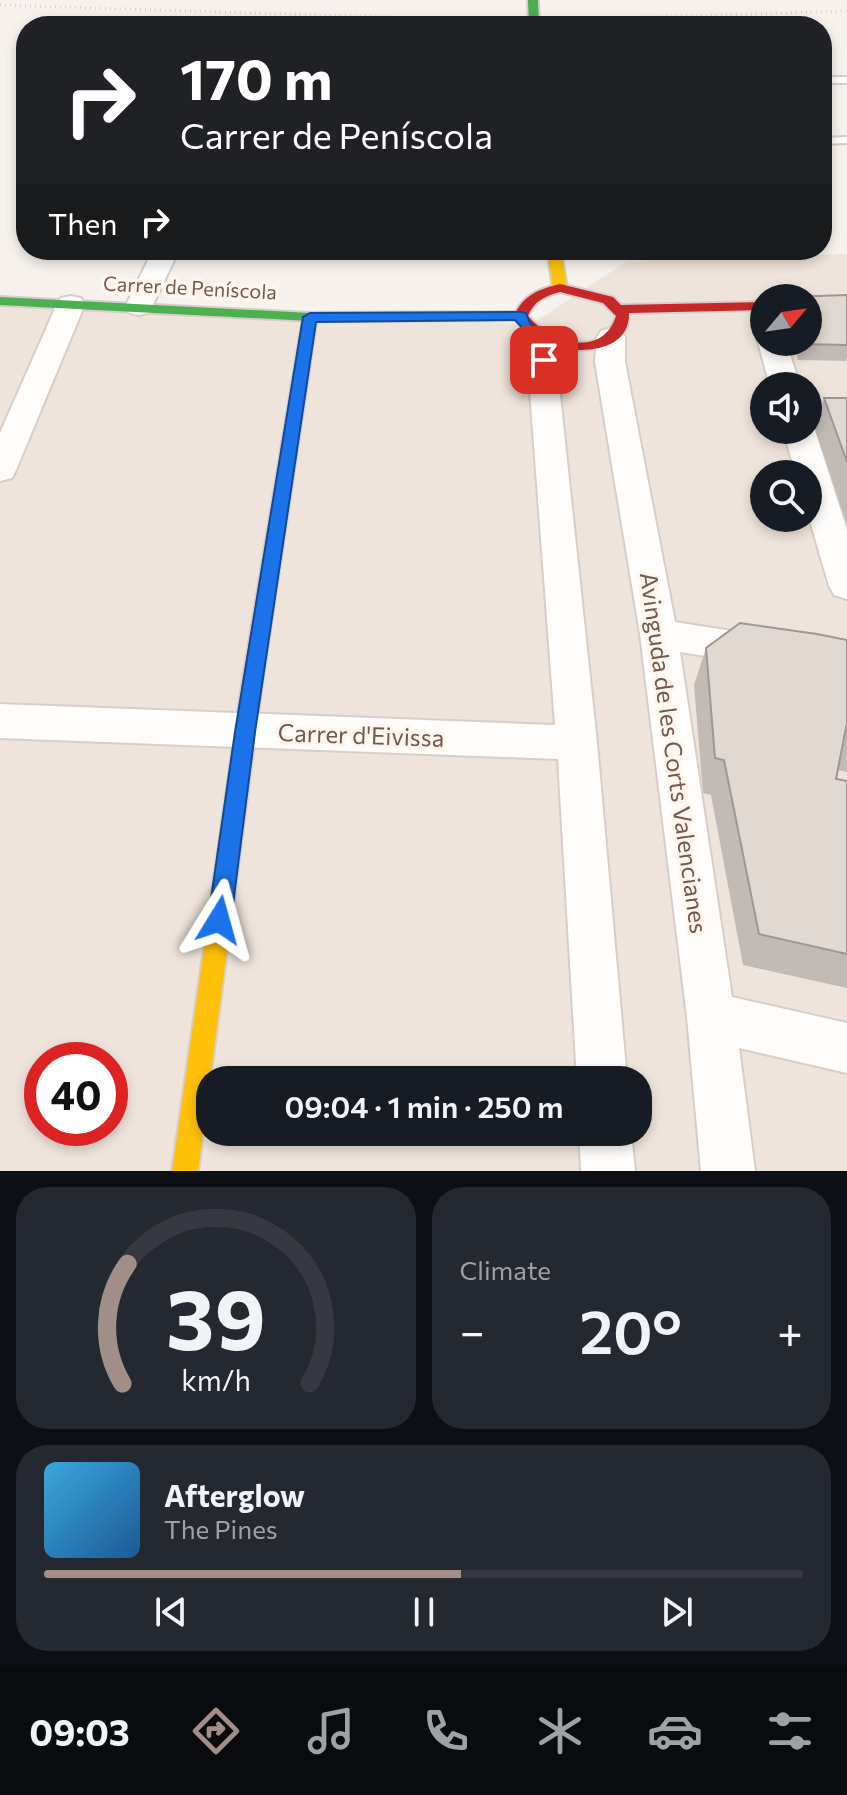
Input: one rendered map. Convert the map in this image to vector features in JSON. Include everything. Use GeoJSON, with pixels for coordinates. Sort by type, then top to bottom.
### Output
{"type":"FeatureCollection","features":[{"type":"Feature","properties":{"kind":"street"},"geometry":{"type":"LineString","coordinates":[[139,307],[161,260]]}},
{"type":"Feature","properties":{"kind":"street"},"geometry":{"type":"LineString","coordinates":[[556,260],[560,288]]}},
{"type":"Feature","properties":{"kind":"street"},"geometry":{"type":"LineString","coordinates":[[601,1066],[577,743],[530,327],[523,306],[531,297],[560,288],[601,295],[615,323],[750,311]]}},
{"type":"Feature","properties":{"kind":"street","name":"Carrer de Peníscola"},"geometry":{"type":"LineString","coordinates":[[0,301],[530,327],[577,346],[615,323]]}},
{"type":"Feature","properties":{"kind":"street"},"geometry":{"type":"LineString","coordinates":[[0,470],[71,304]]}},
{"type":"Feature","properties":{"kind":"street"},"geometry":{"type":"LineString","coordinates":[[185,1171],[245,732],[310,317]]}},
{"type":"Feature","properties":{"kind":"street","name":"Avinguda de les Corts Valencianes"},"geometry":{"type":"LineString","coordinates":[[615,323],[610,362],[659,634],[711,1017],[728,1171]]}},
{"type":"Feature","properties":{"kind":"street"},"geometry":{"type":"LineString","coordinates":[[803,444],[847,586]]}},
{"type":"Feature","properties":{"kind":"street"},"geometry":{"type":"LineString","coordinates":[[659,634],[847,664]]}},
{"type":"Feature","properties":{"kind":"street","name":"Carrer d'Eivissa"},"geometry":{"type":"LineString","coordinates":[[0,721],[577,743]]}},
{"type":"Feature","properties":{"kind":"street"},"geometry":{"type":"LineString","coordinates":[[711,1017],[847,1048]]}},
{"type":"Feature","properties":{"kind":"street"},"geometry":{"type":"LineString","coordinates":[[606,1146],[608,1171]]}},
{"type":"Feature","properties":{"kind":"path"},"geometry":{"type":"LineString","coordinates":[[0,5],[258,16]]}},
{"type":"Feature","properties":{"kind":"path"},"geometry":{"type":"LineString","coordinates":[[727,16],[847,11]]}},
{"type":"Feature","properties":{"kind":"shaded area"},"geometry":{"type":"Polygon","coordinates":[[[832,254],[847,254],[847,1171],[0,1171],[0,300],[532,324],[627,261],[832,260],[832,254]]]}},
{"type":"Feature","properties":{"kind":"building"},"geometry":{"type":"Polygon","coordinates":[[[847,295],[847,345],[822,344],[822,296],[847,295]]]}},
{"type":"Feature","properties":{"kind":"building"},"geometry":{"type":"Polygon","coordinates":[[[824,398],[847,398],[847,462],[824,398]]]}},
{"type":"Feature","properties":{"kind":"building"},"geometry":{"type":"Polygon","coordinates":[[[740,623],[847,640],[847,731],[846,728],[836,779],[847,781],[847,954],[759,934],[724,760],[715,758],[706,648],[740,623]]]}},
{"type":"Feature","properties":{"kind":"traffic: fast"},"geometry":{"type":"LineString","coordinates":[[533,0],[534,16]]}},
{"type":"Feature","properties":{"kind":"traffic: fast"},"geometry":{"type":"LineString","coordinates":[[0,301],[310,317],[521,316]]}},
{"type":"Feature","properties":{"kind":"traffic: slow"},"geometry":{"type":"LineString","coordinates":[[556,260],[560,288]]}},
{"type":"Feature","properties":{"kind":"traffic: slow"},"geometry":{"type":"LineString","coordinates":[[185,1171],[251,691]]}},
{"type":"Feature","properties":{"kind":"traffic: jam"},"geometry":{"type":"LineString","coordinates":[[560,288],[608,300],[623,315],[618,330],[595,345],[578,347],[545,338],[531,329],[521,316],[527,304],[541,294],[560,288]]}},
{"type":"Feature","properties":{"kind":"traffic: jam"},"geometry":{"type":"LineString","coordinates":[[619,309],[750,306]]}},
{"type":"Feature","properties":{"kind":"traffic: jam"},"geometry":{"type":"LineString","coordinates":[[251,691],[310,317]]}},
{"type":"Feature","properties":{"kind":"route"},"geometry":{"type":"LineString","coordinates":[[219,920],[310,317],[521,316],[523,324],[540,338],[544,360]]}}]}
